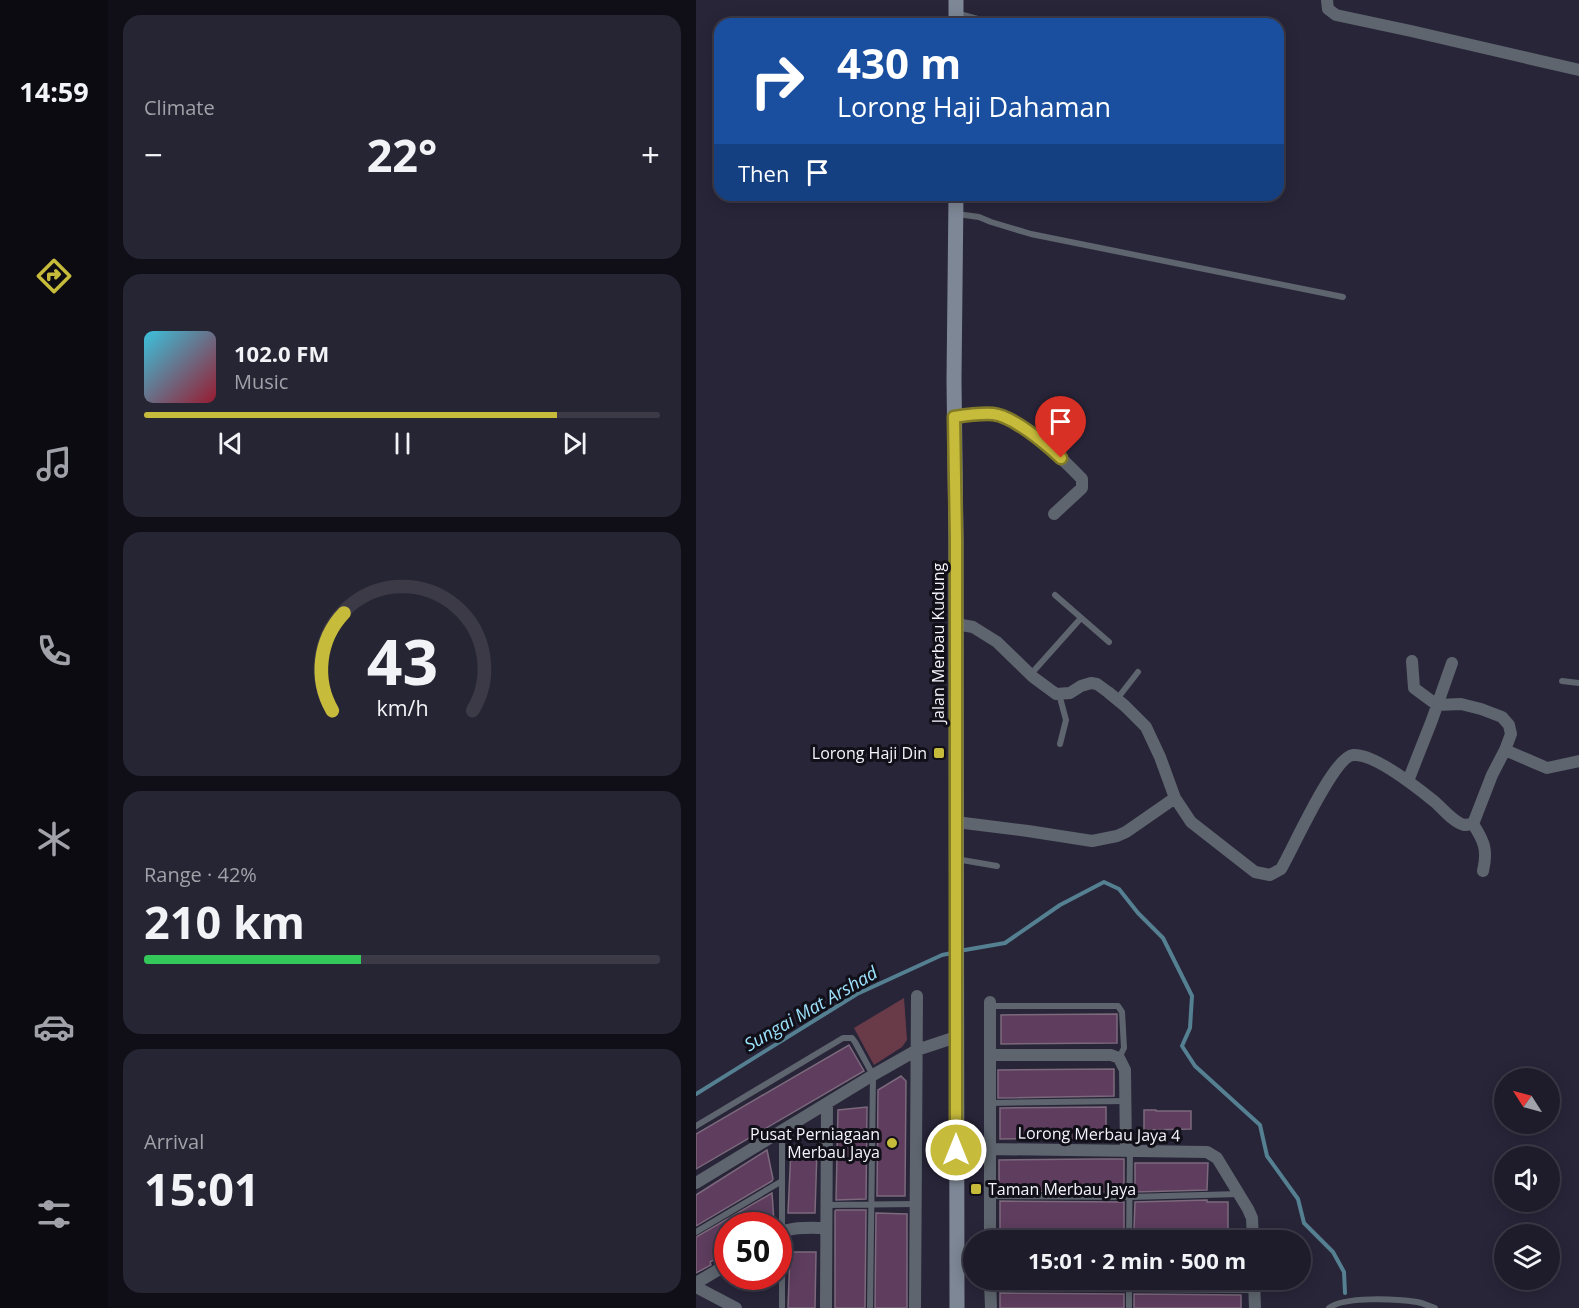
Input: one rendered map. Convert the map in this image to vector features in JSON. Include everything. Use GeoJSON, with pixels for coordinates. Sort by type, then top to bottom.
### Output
{"type":"FeatureCollection","features":[{"type":"Feature","properties":{"kind":"main road"},"geometry":{"type":"LineString","coordinates":[[956,0],[956,18]]}},
{"type":"Feature","properties":{"kind":"main road","name":"Jalan Merbau Kudung"},"geometry":{"type":"LineString","coordinates":[[956,201],[954,417],[957,1308]]}},
{"type":"Feature","properties":{"kind":"street"},"geometry":{"type":"LineString","coordinates":[[1327,0],[1328,9],[1336,15],[1579,70]]}},
{"type":"Feature","properties":{"kind":"street"},"geometry":{"type":"LineString","coordinates":[[954,417],[995,414],[1010,419],[1052,450],[1082,479],[1082,488],[1054,514]]}},
{"type":"Feature","properties":{"kind":"street"},"geometry":{"type":"LineString","coordinates":[[956,624],[973,627],[997,642],[1030,674],[1056,694],[1070,693],[1091,683],[1097,684],[1117,699],[1146,727],[1175,798],[1191,822],[1255,872],[1270,875],[1281,869],[1320,794],[1343,759],[1353,755],[1369,758],[1388,768],[1435,802],[1454,819],[1464,825],[1473,824]]}},
{"type":"Feature","properties":{"kind":"street"},"geometry":{"type":"LineString","coordinates":[[1412,661],[1414,688],[1437,705],[1461,704],[1481,709],[1502,717],[1509,725],[1510,734],[1505,750],[1492,775],[1473,824]]}},
{"type":"Feature","properties":{"kind":"street"},"geometry":{"type":"LineString","coordinates":[[1408,782],[1452,663]]}},
{"type":"Feature","properties":{"kind":"street"},"geometry":{"type":"LineString","coordinates":[[1505,750],[1546,768],[1579,761]]}},
{"type":"Feature","properties":{"kind":"street"},"geometry":{"type":"LineString","coordinates":[[956,822],[1092,841],[1126,832],[1175,798]]}},
{"type":"Feature","properties":{"kind":"street"},"geometry":{"type":"LineString","coordinates":[[1473,824],[1484,843],[1486,860],[1484,871]]}},
{"type":"Feature","properties":{"kind":"street"},"geometry":{"type":"LineString","coordinates":[[915,1308],[917,996]]}},
{"type":"Feature","properties":{"kind":"street"},"geometry":{"type":"LineString","coordinates":[[990,1004],[990,1230]]}},
{"type":"Feature","properties":{"kind":"street"},"geometry":{"type":"LineString","coordinates":[[696,1183],[917,1050],[956,1037]]}},
{"type":"Feature","properties":{"kind":"street"},"geometry":{"type":"LineString","coordinates":[[990,1055],[1110,1055],[1119,1058],[1125,1070],[1128,1151]]}},
{"type":"Feature","properties":{"kind":"street"},"geometry":{"type":"LineString","coordinates":[[826,1308],[827,1104]]}},
{"type":"Feature","properties":{"kind":"street","name":"Lorong Merbau Jaya 4"},"geometry":{"type":"LineString","coordinates":[[990,1149],[1206,1152],[1217,1158],[1239,1194]]}},
{"type":"Feature","properties":{"kind":"street"},"geometry":{"type":"LineString","coordinates":[[1239,1194],[1252,1218],[1253,1230]]}},
{"type":"Feature","properties":{"kind":"street"},"geometry":{"type":"LineString","coordinates":[[792,1230],[826,1228]]}},
{"type":"Feature","properties":{"kind":"street"},"geometry":{"type":"LineString","coordinates":[[714,1273],[696,1285],[736,1308]]}},
{"type":"Feature","properties":{"kind":"street"},"geometry":{"type":"LineString","coordinates":[[990,1290],[990,1308]]}},
{"type":"Feature","properties":{"kind":"street"},"geometry":{"type":"LineString","coordinates":[[1254,1290],[1255,1308]]}},
{"type":"Feature","properties":{"kind":"lane"},"geometry":{"type":"LineString","coordinates":[[956,214],[979,217],[1031,234],[1343,297]]}},
{"type":"Feature","properties":{"kind":"lane"},"geometry":{"type":"LineString","coordinates":[[1054,595],[1110,642]]}},
{"type":"Feature","properties":{"kind":"lane"},"geometry":{"type":"LineString","coordinates":[[1030,674],[1081,618]]}},
{"type":"Feature","properties":{"kind":"lane"},"geometry":{"type":"LineString","coordinates":[[1117,699],[1138,672]]}},
{"type":"Feature","properties":{"kind":"lane"},"geometry":{"type":"LineString","coordinates":[[1562,681],[1579,683]]}},
{"type":"Feature","properties":{"kind":"lane"},"geometry":{"type":"LineString","coordinates":[[1059,693],[1066,720],[1060,744]]}},
{"type":"Feature","properties":{"kind":"lane"},"geometry":{"type":"LineString","coordinates":[[956,859],[997,866]]}},
{"type":"Feature","properties":{"kind":"lane"},"geometry":{"type":"LineString","coordinates":[[990,1004],[1118,1006],[1122,1012],[1124,1048],[1119,1058]]}},
{"type":"Feature","properties":{"kind":"lane"},"geometry":{"type":"LineString","coordinates":[[696,1126],[843,1038],[852,1038],[873,1075],[870,1308]]}},
{"type":"Feature","properties":{"kind":"lane"},"geometry":{"type":"LineString","coordinates":[[990,1103],[1126,1101]]}},
{"type":"Feature","properties":{"kind":"lane"},"geometry":{"type":"LineString","coordinates":[[781,1212],[782,1131]]}},
{"type":"Feature","properties":{"kind":"lane"},"geometry":{"type":"LineString","coordinates":[[1128,1151],[1129,1230]]}},
{"type":"Feature","properties":{"kind":"lane"},"geometry":{"type":"LineString","coordinates":[[696,1233],[782,1181]]}},
{"type":"Feature","properties":{"kind":"lane"},"geometry":{"type":"LineString","coordinates":[[990,1196],[1130,1197],[1239,1194]]}},
{"type":"Feature","properties":{"kind":"lane"},"geometry":{"type":"LineString","coordinates":[[826,1205],[916,1204]]}},
{"type":"Feature","properties":{"kind":"lane"},"geometry":{"type":"LineString","coordinates":[[782,1290],[782,1308]]}},
{"type":"Feature","properties":{"kind":"lane"},"geometry":{"type":"LineString","coordinates":[[1129,1290],[1129,1308]]}},
{"type":"Feature","properties":{"kind":"lane"},"geometry":{"type":"LineString","coordinates":[[1329,1308],[1336,1303],[1390,1300],[1420,1302],[1435,1308]]}},
{"type":"Feature","properties":{"kind":"shaded area"},"geometry":{"type":"Polygon","coordinates":[[[904,998],[907,1040],[902,1047],[874,1065],[854,1028],[904,998]]]}},
{"type":"Feature","properties":{"kind":"building"},"geometry":{"type":"Polygon","coordinates":[[[1117,1014],[1117,1043],[1001,1044],[1001,1015],[1117,1014]]]}},
{"type":"Feature","properties":{"kind":"building"},"geometry":{"type":"Polygon","coordinates":[[[849,1045],[864,1071],[696,1169],[696,1134],[849,1045]]]}},
{"type":"Feature","properties":{"kind":"building"},"geometry":{"type":"Polygon","coordinates":[[[1114,1069],[1114,1096],[998,1098],[998,1070],[1114,1069]]]}},
{"type":"Feature","properties":{"kind":"building","name":"Pusat Perniagaan Merbau Jaya"},"geometry":{"type":"Polygon","coordinates":[[[901,1076],[906,1081],[905,1196],[877,1196],[878,1090],[901,1076]]]}},
{"type":"Feature","properties":{"kind":"building"},"geometry":{"type":"Polygon","coordinates":[[[867,1107],[866,1199],[836,1200],[838,1110],[867,1107]]]}},
{"type":"Feature","properties":{"kind":"building"},"geometry":{"type":"Polygon","coordinates":[[[1106,1107],[1106,1138],[1000,1139],[1000,1108],[1106,1107]]]}},
{"type":"Feature","properties":{"kind":"building"},"geometry":{"type":"Polygon","coordinates":[[[1144,1110],[1191,1111],[1191,1129],[1144,1130],[1144,1110]]]}},
{"type":"Feature","properties":{"kind":"building"},"geometry":{"type":"Polygon","coordinates":[[[791,1149],[817,1149],[815,1213],[788,1212],[791,1149]]]}},
{"type":"Feature","properties":{"kind":"building"},"geometry":{"type":"Polygon","coordinates":[[[767,1150],[772,1181],[720,1212],[714,1212],[714,1215],[696,1226],[696,1195],[767,1150]]]}},
{"type":"Feature","properties":{"kind":"building"},"geometry":{"type":"Polygon","coordinates":[[[1124,1159],[1124,1192],[1000,1191],[999,1189],[999,1160],[1124,1159]]]}},
{"type":"Feature","properties":{"kind":"building"},"geometry":{"type":"Polygon","coordinates":[[[1135,1163],[1208,1163],[1207,1190],[1135,1192],[1135,1163]]]}},
{"type":"Feature","properties":{"kind":"building"},"geometry":{"type":"Polygon","coordinates":[[[772,1193],[773,1212],[739,1212],[772,1193]]]}},
{"type":"Feature","properties":{"kind":"building"},"geometry":{"type":"Polygon","coordinates":[[[1207,1200],[1207,1202],[1228,1202],[1228,1230],[1134,1230],[1135,1202],[1207,1200]]]}},
{"type":"Feature","properties":{"kind":"building"},"geometry":{"type":"Polygon","coordinates":[[[1000,1201],[1124,1202],[1124,1230],[1000,1230],[1000,1201]]]}},
{"type":"Feature","properties":{"kind":"building"},"geometry":{"type":"Polygon","coordinates":[[[836,1210],[866,1210],[865,1308],[835,1308],[836,1210]]]}},
{"type":"Feature","properties":{"kind":"building"},"geometry":{"type":"Polygon","coordinates":[[[876,1213],[907,1214],[907,1308],[875,1308],[876,1213]]]}},
{"type":"Feature","properties":{"kind":"building"},"geometry":{"type":"Polygon","coordinates":[[[714,1227],[714,1260],[710,1262],[711,1265],[696,1273],[696,1237],[714,1227]]]}},
{"type":"Feature","properties":{"kind":"building"},"geometry":{"type":"Polygon","coordinates":[[[792,1252],[816,1252],[815,1308],[788,1308],[789,1290],[792,1290],[792,1252]]]}},
{"type":"Feature","properties":{"kind":"building"},"geometry":{"type":"Polygon","coordinates":[[[1000,1293],[1124,1294],[1124,1308],[1000,1308],[1000,1293]]]}},
{"type":"Feature","properties":{"kind":"building"},"geometry":{"type":"Polygon","coordinates":[[[1134,1294],[1241,1295],[1241,1308],[1134,1308],[1134,1294]]]}},
{"type":"Feature","properties":{"kind":"waterway","name":"Sungai Mat Arshad"},"geometry":{"type":"LineString","coordinates":[[959,951],[1005,943],[1060,905],[1104,882],[1119,889],[1138,913],[1163,938],[1192,996],[1190,1028],[1182,1046],[1195,1066],[1260,1125],[1267,1156],[1298,1199],[1304,1223],[1333,1252],[1344,1272],[1345,1293]]}},
{"type":"Feature","properties":{"kind":"waterway","name":"Sungai Mat Arshad"},"geometry":{"type":"LineString","coordinates":[[696,1094],[857,994],[942,955],[952,953]]}},
{"type":"Feature","properties":{"kind":"place","name":"Lorong Haji Din"},"geometry":{"type":"Point","coordinates":[939,753]}},
{"type":"Feature","properties":{"kind":"place","name":"Pusat Perniagaan Merbau Jaya"},"geometry":{"type":"Point","coordinates":[892,1143]}},
{"type":"Feature","properties":{"kind":"place","name":"Taman Merbau Jaya"},"geometry":{"type":"Point","coordinates":[976,1189]}},
{"type":"Feature","properties":{"kind":"route"},"geometry":{"type":"LineString","coordinates":[[956,1150],[954,417],[995,414],[1010,419],[1061,458]]}}]}
